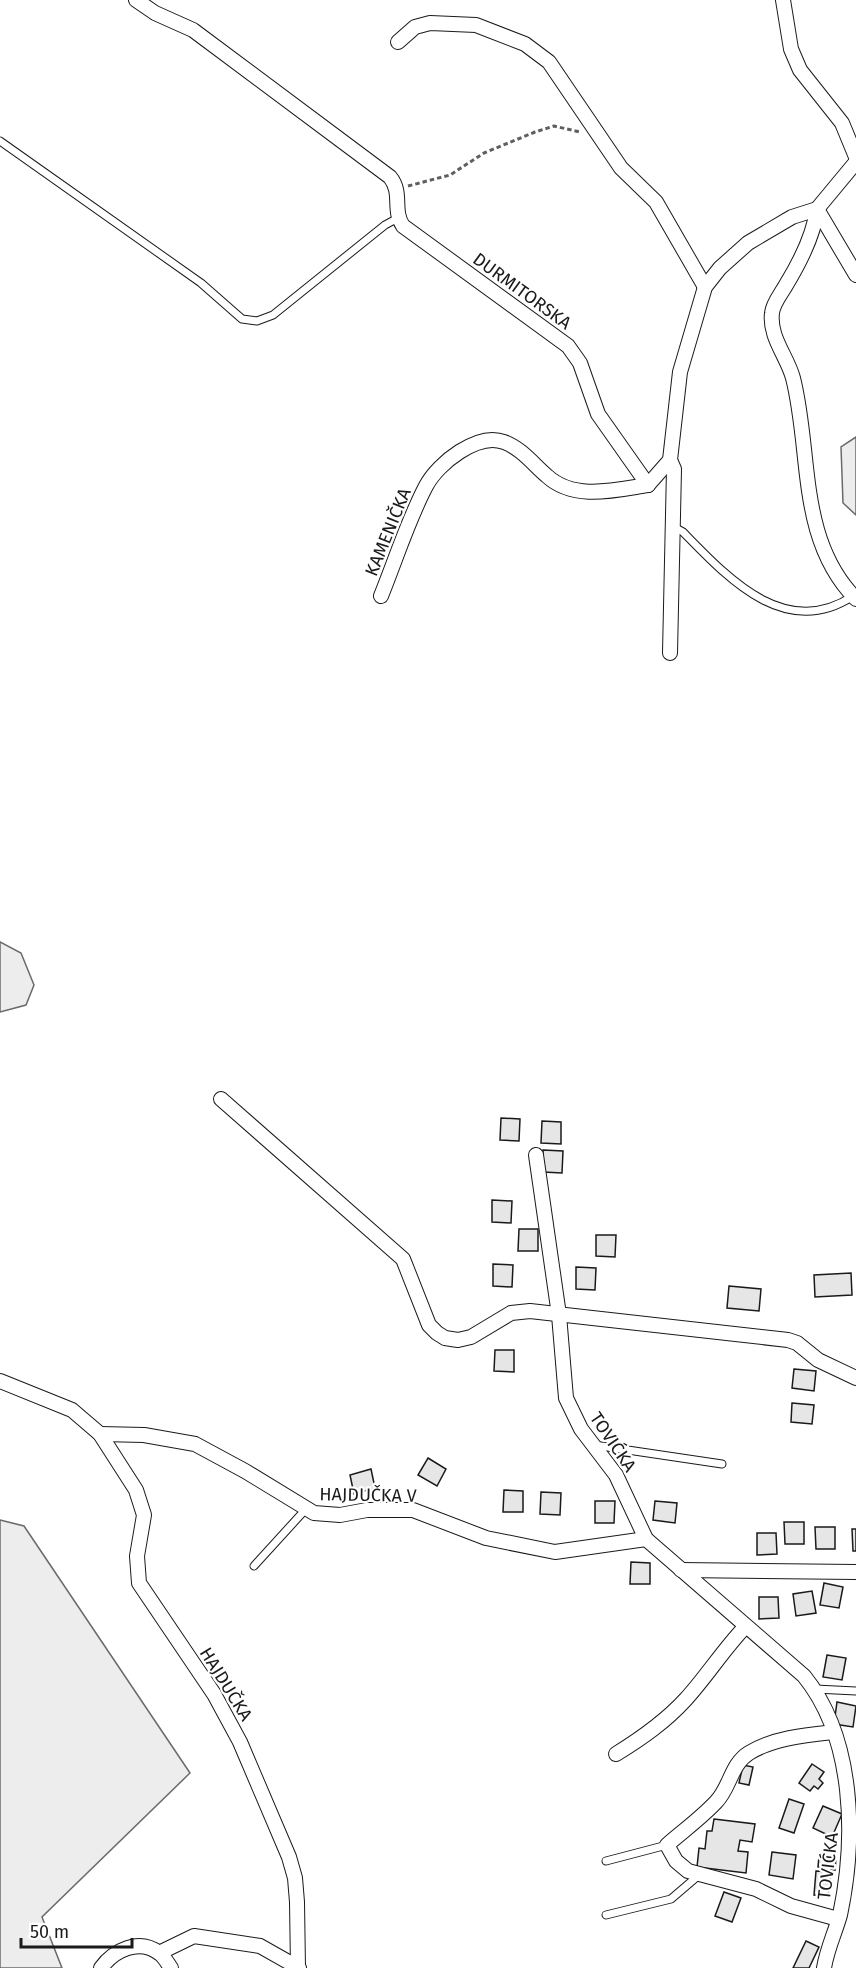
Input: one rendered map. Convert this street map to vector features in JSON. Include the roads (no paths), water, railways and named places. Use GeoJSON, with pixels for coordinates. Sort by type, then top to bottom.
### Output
{"type":"FeatureCollection","features":[{"type":"Feature","properties":{"kind":"street"},"geometry":{"type":"LineString","coordinates":[[136,0],[155,13],[193,30],[390,177],[398,189],[398,218]]}},
{"type":"Feature","properties":{"kind":"street"},"geometry":{"type":"LineString","coordinates":[[783,0],[791,49],[800,70],[842,123],[856,157]]}},
{"type":"Feature","properties":{"kind":"street"},"geometry":{"type":"LineString","coordinates":[[398,42],[415,27],[430,23],[476,25],[525,44],[549,62],[621,168],[656,202],[705,287]]}},
{"type":"Feature","properties":{"kind":"street"},"geometry":{"type":"LineString","coordinates":[[854,597],[824,552],[814,523],[792,378],[773,333],[772,312],[815,229],[818,209],[856,162]]}},
{"type":"Feature","properties":{"kind":"street"},"geometry":{"type":"LineString","coordinates":[[670,653],[674,469],[670,460],[680,372],[705,287],[720,267],[748,243],[792,217],[818,209]]}},
{"type":"Feature","properties":{"kind":"street"},"geometry":{"type":"LineString","coordinates":[[818,209],[856,275]]}},
{"type":"Feature","properties":{"kind":"street","name":"DURMITORSKA"},"geometry":{"type":"LineString","coordinates":[[398,218],[403,226],[568,346],[580,363],[598,414],[648,485]]}},
{"type":"Feature","properties":{"kind":"street","name":"KAMENIČKA"},"geometry":{"type":"LineString","coordinates":[[381,596],[426,485],[462,449],[473,443],[497,440],[507,443],[554,482],[578,491],[618,490],[648,485]]}},
{"type":"Feature","properties":{"kind":"street"},"geometry":{"type":"LineString","coordinates":[[648,485],[670,460]]}},
{"type":"Feature","properties":{"kind":"street"},"geometry":{"type":"LineString","coordinates":[[221,1099],[403,1259],[429,1325],[445,1338],[458,1340],[471,1337],[511,1313],[530,1311],[788,1340],[797,1342],[818,1360],[856,1378]]}},
{"type":"Feature","properties":{"kind":"street","name":"TOVIĆKA"},"geometry":{"type":"LineString","coordinates":[[536,1155],[559,1315],[566,1398],[592,1445],[616,1474],[646,1539],[745,1627],[791,1664],[815,1689],[834,1732],[846,1766],[852,1817],[838,1919],[828,1946],[824,1968]]}},
{"type":"Feature","properties":{"kind":"street","name":"HAJDUČKA"},"geometry":{"type":"LineString","coordinates":[[0,1382],[72,1410],[100,1434],[136,1490],[142,1504],[144,1529],[136,1570],[139,1583],[214,1694],[240,1742],[289,1857],[295,1878],[297,1902],[298,1968]]}},
{"type":"Feature","properties":{"kind":"street","name":"HAJDUČKA V"},"geometry":{"type":"LineString","coordinates":[[100,1434],[144,1435],[195,1444],[245,1471],[305,1510],[314,1513],[340,1515],[368,1510],[413,1510],[486,1538],[555,1552],[646,1539]]}},
{"type":"Feature","properties":{"kind":"street"},"geometry":{"type":"LineString","coordinates":[[681,1570],[856,1572]]}},
{"type":"Feature","properties":{"kind":"street"},"geometry":{"type":"LineString","coordinates":[[616,1754],[656,1728],[686,1699],[722,1652],[745,1627]]}},
{"type":"Feature","properties":{"kind":"street"},"geometry":{"type":"LineString","coordinates":[[834,1732],[780,1740],[749,1753],[735,1766],[728,1787],[716,1802],[667,1845],[676,1861],[688,1871],[756,1889],[791,1906],[838,1919]]}},
{"type":"Feature","properties":{"kind":"street"},"geometry":{"type":"LineString","coordinates":[[159,1953],[194,1936],[260,1946],[298,1968]]}},
{"type":"Feature","properties":{"kind":"street"},"geometry":{"type":"LineString","coordinates":[[101,1968],[117,1951],[138,1946],[159,1953],[171,1968]]}},
{"type":"Feature","properties":{"kind":"lane"},"geometry":{"type":"LineString","coordinates":[[0,141],[201,283],[242,319],[256,321],[273,315],[385,225],[398,218]]}},
{"type":"Feature","properties":{"kind":"lane"},"geometry":{"type":"LineString","coordinates":[[674,526],[743,590],[765,602],[790,609],[816,609],[854,597]]}},
{"type":"Feature","properties":{"kind":"lane"},"geometry":{"type":"LineString","coordinates":[[592,1445],[722,1464]]}},
{"type":"Feature","properties":{"kind":"lane"},"geometry":{"type":"LineString","coordinates":[[254,1566],[305,1510]]}},
{"type":"Feature","properties":{"kind":"lane"},"geometry":{"type":"LineString","coordinates":[[815,1689],[856,1691]]}},
{"type":"Feature","properties":{"kind":"lane"},"geometry":{"type":"LineString","coordinates":[[606,1861],[667,1845]]}},
{"type":"Feature","properties":{"kind":"lane"},"geometry":{"type":"LineString","coordinates":[[606,1915],[671,1899],[699,1875]]}}]}
